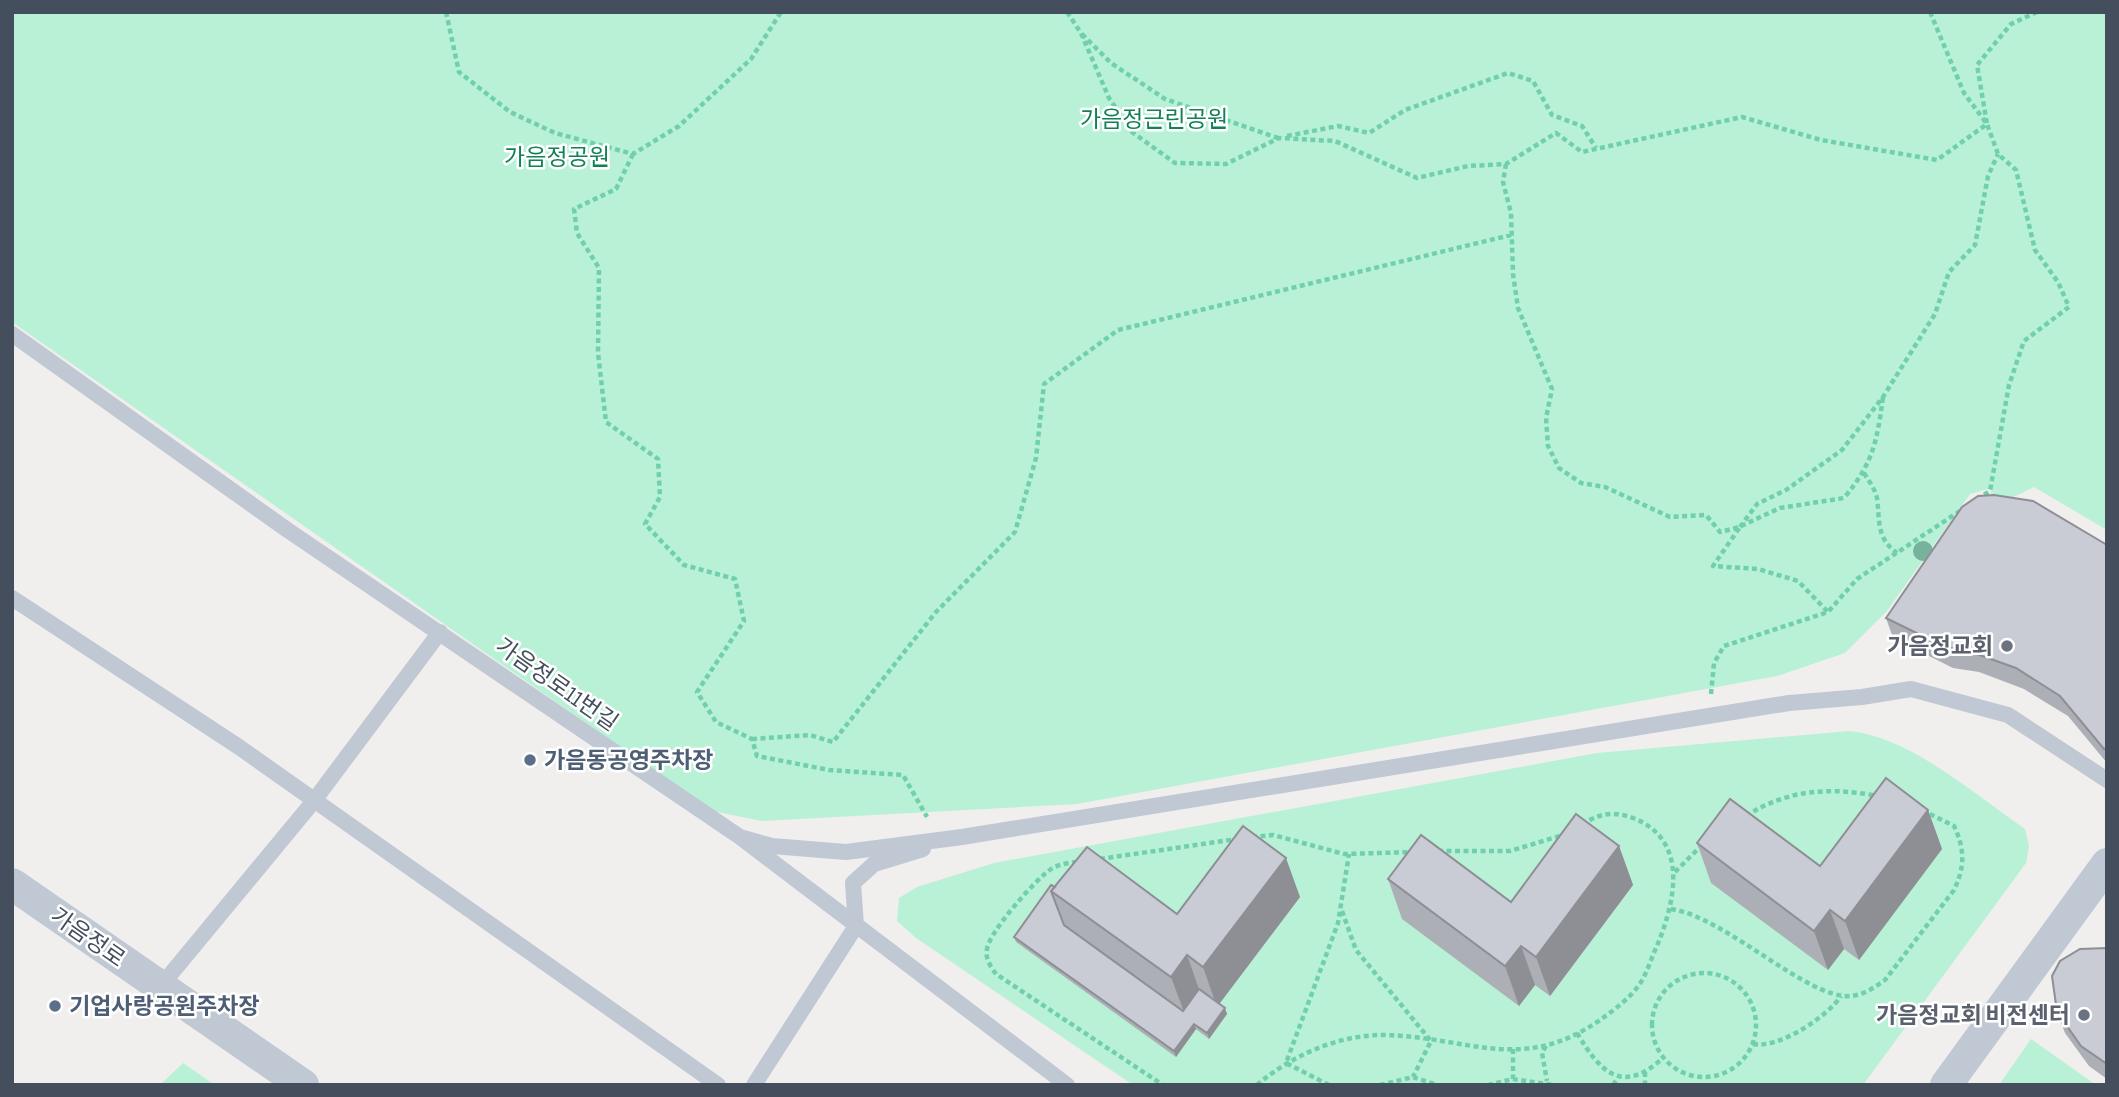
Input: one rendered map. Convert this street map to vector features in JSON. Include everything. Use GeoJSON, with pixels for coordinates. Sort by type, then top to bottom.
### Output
{"type":"FeatureCollection","features":[{"type":"Feature","properties":{"kind":"street"},"geometry":{"type":"LineString","coordinates":[[1946,1085],[2107,864]]}},
{"type":"Feature","properties":{"kind":"street","name":"가음정로"},"geometry":{"type":"LineString","coordinates":[[12,884],[303,1085]]}},
{"type":"Feature","properties":{"kind":"lane","name":"가음정로11번길"},"geometry":{"type":"LineString","coordinates":[[12,334],[286,529],[740,837],[1067,1085]]}},
{"type":"Feature","properties":{"kind":"lane"},"geometry":{"type":"LineString","coordinates":[[12,598],[239,747],[313,802],[718,1085]]}},
{"type":"Feature","properties":{"kind":"lane"},"geometry":{"type":"LineString","coordinates":[[160,987],[313,802],[440,632]]}},
{"type":"Feature","properties":{"kind":"lane"},"geometry":{"type":"LineString","coordinates":[[740,837],[772,846],[846,852],[962,837],[1703,717],[1911,689],[2008,715],[2107,780]]}},
{"type":"Feature","properties":{"kind":"lane"},"geometry":{"type":"LineString","coordinates":[[754,1085],[856,926],[853,883],[874,864],[962,837]]}},
{"type":"Feature","properties":{"kind":"path"},"geometry":{"type":"LineString","coordinates":[[446,12],[459,72],[510,112],[555,133],[633,154]]}},
{"type":"Feature","properties":{"kind":"path"},"geometry":{"type":"LineString","coordinates":[[781,12],[751,59],[679,126],[633,154],[616,189],[574,209],[577,233],[599,268],[598,353],[606,422],[658,459],[660,497],[645,524],[684,565],[735,579],[744,621],[697,692],[716,722],[752,739],[810,734],[833,742],[936,612],[1015,532],[1036,458],[1044,384],[1118,330],[1511,235]]}},
{"type":"Feature","properties":{"kind":"path"},"geometry":{"type":"LineString","coordinates":[[1067,12],[1081,33],[1109,98],[1132,132],[1175,163],[1226,164],[1279,138],[1338,126],[1369,133],[1405,110],[1508,73],[1533,81],[1552,115],[1582,126],[1596,148]]}},
{"type":"Feature","properties":{"kind":"path"},"geometry":{"type":"LineString","coordinates":[[1930,12],[1964,93],[1987,124]]}},
{"type":"Feature","properties":{"kind":"path"},"geometry":{"type":"LineString","coordinates":[[1978,499],[1990,491],[2009,386],[2024,341],[2069,307],[2058,282],[2035,250],[2016,170],[1998,154],[1987,124],[1977,65],[2011,23],[2036,12]]}},
{"type":"Feature","properties":{"kind":"path"},"geometry":{"type":"LineString","coordinates":[[1081,33],[1111,63],[1165,99],[1279,138],[1335,141],[1417,178],[1468,166],[1506,164],[1556,133],[1582,152],[1741,117],[1821,140],[1937,160],[1987,124]]}},
{"type":"Feature","properties":{"kind":"path"},"geometry":{"type":"LineString","coordinates":[[1828,612],[1798,580],[1758,569],[1713,566],[1757,504],[1786,490],[1842,450],[1883,397],[1935,314],[1950,272],[1975,245],[1988,176],[1998,154]]}},
{"type":"Feature","properties":{"kind":"path"},"geometry":{"type":"LineString","coordinates":[[1506,164],[1503,182],[1511,213],[1513,274],[1518,308],[1552,389],[1546,418],[1548,446],[1559,468],[1581,483],[1605,487],[1670,517],[1706,515],[1720,533],[1740,527],[1780,508],[1844,498],[1864,473],[1877,444],[1883,397]]}},
{"type":"Feature","properties":{"kind":"path"},"geometry":{"type":"LineString","coordinates":[[1864,473],[1876,495],[1878,530],[1885,544],[1897,553]]}},
{"type":"Feature","properties":{"kind":"path"},"geometry":{"type":"LineString","coordinates":[[1703,717],[1711,694],[1714,663],[1724,646],[1828,612],[1857,579],[1967,506]]}},
{"type":"Feature","properties":{"kind":"path"},"geometry":{"type":"LineString","coordinates":[[752,739],[757,756],[829,770],[904,775],[939,839]]}},
{"type":"Feature","properties":{"kind":"path"},"geometry":{"type":"LineString","coordinates":[[1742,818],[1771,802],[1818,790],[1845,790],[1881,796]]}},
{"type":"Feature","properties":{"kind":"path"},"geometry":{"type":"LineString","coordinates":[[1671,909],[1724,931],[1825,992],[1852,996],[1871,990],[1885,980],[1954,890],[1961,875],[1964,858],[1954,826],[1922,810]]}},
{"type":"Feature","properties":{"kind":"path"},"geometry":{"type":"LineString","coordinates":[[1257,1085],[1304,1052],[1381,1035],[1488,1049],[1546,1045],[1577,1033],[1625,1000],[1641,983],[1671,909],[1674,872],[1661,836],[1644,822],[1617,812],[1595,817],[1578,827]]}},
{"type":"Feature","properties":{"kind":"path"},"geometry":{"type":"LineString","coordinates":[[1425,852],[1510,851],[1540,844],[1569,832]]}},
{"type":"Feature","properties":{"kind":"path"},"geometry":{"type":"LineString","coordinates":[[1095,860],[1273,835],[1349,855],[1414,852]]}},
{"type":"Feature","properties":{"kind":"path"},"geometry":{"type":"LineString","coordinates":[[1674,872],[1711,839]]}},
{"type":"Feature","properties":{"kind":"path"},"geometry":{"type":"LineString","coordinates":[[1286,1063],[1342,910],[1349,855]]}},
{"type":"Feature","properties":{"kind":"path"},"geometry":{"type":"LineString","coordinates":[[1081,862],[1054,867],[1042,876],[991,937],[986,951],[989,965],[996,974],[1163,1085]]}},
{"type":"Feature","properties":{"kind":"path"},"geometry":{"type":"LineString","coordinates":[[1342,910],[1356,950],[1431,1041]]}},
{"type":"Feature","properties":{"kind":"path"},"geometry":{"type":"LineString","coordinates":[[1699,972],[1724,976],[1745,991],[1754,1006],[1758,1023],[1753,1044],[1736,1067],[1703,1078],[1686,1074],[1664,1058],[1653,1037],[1651,1019],[1656,1001],[1667,987],[1682,976],[1699,972]]}},
{"type":"Feature","properties":{"kind":"path"},"geometry":{"type":"LineString","coordinates":[[1753,1044],[1769,1043],[1791,1035],[1824,1015],[1842,995]]}},
{"type":"Feature","properties":{"kind":"path"},"geometry":{"type":"LineString","coordinates":[[1577,1033],[1597,1065],[1618,1078],[1636,1077],[1664,1058]]}},
{"type":"Feature","properties":{"kind":"path"},"geometry":{"type":"LineString","coordinates":[[1413,1077],[1431,1041]]}},
{"type":"Feature","properties":{"kind":"path"},"geometry":{"type":"LineString","coordinates":[[1546,1045],[1542,1053],[1547,1081]]}},
{"type":"Feature","properties":{"kind":"path"},"geometry":{"type":"LineString","coordinates":[[1513,1049],[1513,1079]]}},
{"type":"Feature","properties":{"kind":"path"},"geometry":{"type":"LineString","coordinates":[[1286,1063],[1329,1085]]}},
{"type":"Feature","properties":{"kind":"path"},"geometry":{"type":"LineString","coordinates":[[1645,1072],[1645,1085]]}},
{"type":"Feature","properties":{"kind":"path"},"geometry":{"type":"LineString","coordinates":[[1380,1085],[1413,1077],[1437,1085]]}},
{"type":"Feature","properties":{"kind":"path"},"geometry":{"type":"LineString","coordinates":[[1613,1085],[1618,1078]]}},
{"type":"Feature","properties":{"kind":"path"},"geometry":{"type":"LineString","coordinates":[[1488,1085],[1513,1079],[1547,1081],[1554,1085]]}},
{"type":"Feature","properties":{"kind":"green space"},"geometry":{"type":"Polygon","coordinates":[[[12,12],[2107,12],[2107,530],[2034,487],[1991,508],[1991,488],[1970,494],[1887,611],[1845,653],[1777,676],[1077,804],[762,821],[712,811],[12,322],[12,12]]]}},
{"type":"Feature","properties":{"kind":"green space"},"geometry":{"type":"Polygon","coordinates":[[[1850,731],[1873,735],[1895,744],[1941,769],[2025,829],[2029,846],[2026,863],[1863,1085],[1133,1085],[916,938],[897,921],[899,898],[917,887],[994,863],[1597,753],[1850,731]]]}},
{"type":"Feature","properties":{"kind":"green space"},"geometry":{"type":"Polygon","coordinates":[[[2031,1039],[2096,1085],[1999,1085],[2031,1039]]]}},
{"type":"Feature","properties":{"kind":"green space"},"geometry":{"type":"Polygon","coordinates":[[[183,1063],[215,1085],[160,1085],[183,1063]]]}},
{"type":"Feature","properties":{"kind":"building","name":"가음정교회"},"geometry":{"type":"Polygon","coordinates":[[[1994,495],[2033,501],[2107,545],[2107,748],[2104,749],[2060,696],[2016,668],[1971,652],[1945,647],[1886,618],[1962,507],[1978,496],[1994,495]]]}},
{"type":"Feature","properties":{"kind":"building"},"geometry":{"type":"Polygon","coordinates":[[[1886,778],[1928,810],[1845,921],[1830,910],[1814,931],[1697,843],[1730,799],[1820,866],[1886,778]]]}},
{"type":"Feature","properties":{"kind":"building"},"geometry":{"type":"Polygon","coordinates":[[[1576,814],[1619,846],[1536,957],[1521,946],[1505,966],[1388,879],[1421,835],[1511,902],[1576,814]]]}},
{"type":"Feature","properties":{"kind":"building"},"geometry":{"type":"Polygon","coordinates":[[[1243,826],[1286,858],[1203,967],[1187,955],[1171,977],[1051,891],[1087,847],[1177,914],[1243,826]]]}},
{"type":"Feature","properties":{"kind":"building"},"geometry":{"type":"Polygon","coordinates":[[[1051,885],[1055,887],[1051,891],[1064,925],[1183,1011],[1199,989],[1225,1008],[1207,1033],[1194,1024],[1174,1051],[1014,937],[1051,885]]]}},
{"type":"Feature","properties":{"kind":"building","name":"가음정교회 비전센터"},"geometry":{"type":"Polygon","coordinates":[[[2107,948],[2107,1064],[2081,1046],[2057,1012],[2052,976],[2060,961],[2080,949],[2107,948]]]}},
{"type":"Feature","properties":{"kind":"place","name":"가음정교회"},"geometry":{"type":"Point","coordinates":[2007,646]}},
{"type":"Feature","properties":{"kind":"place","name":"가음동공영주차장"},"geometry":{"type":"Point","coordinates":[530,760]}},
{"type":"Feature","properties":{"kind":"place","name":"기업사랑공원주차장"},"geometry":{"type":"Point","coordinates":[55,1006]}},
{"type":"Feature","properties":{"kind":"place","name":"가음정교회 비전센터"},"geometry":{"type":"Point","coordinates":[2084,1015]}},
{"type":"Feature","properties":{"kind":"park label","name":"가음정근린공원"},"geometry":{"type":"Point","coordinates":[1154,119]}},
{"type":"Feature","properties":{"kind":"park label","name":"가음정공원"},"geometry":{"type":"Point","coordinates":[557,157]}}]}
